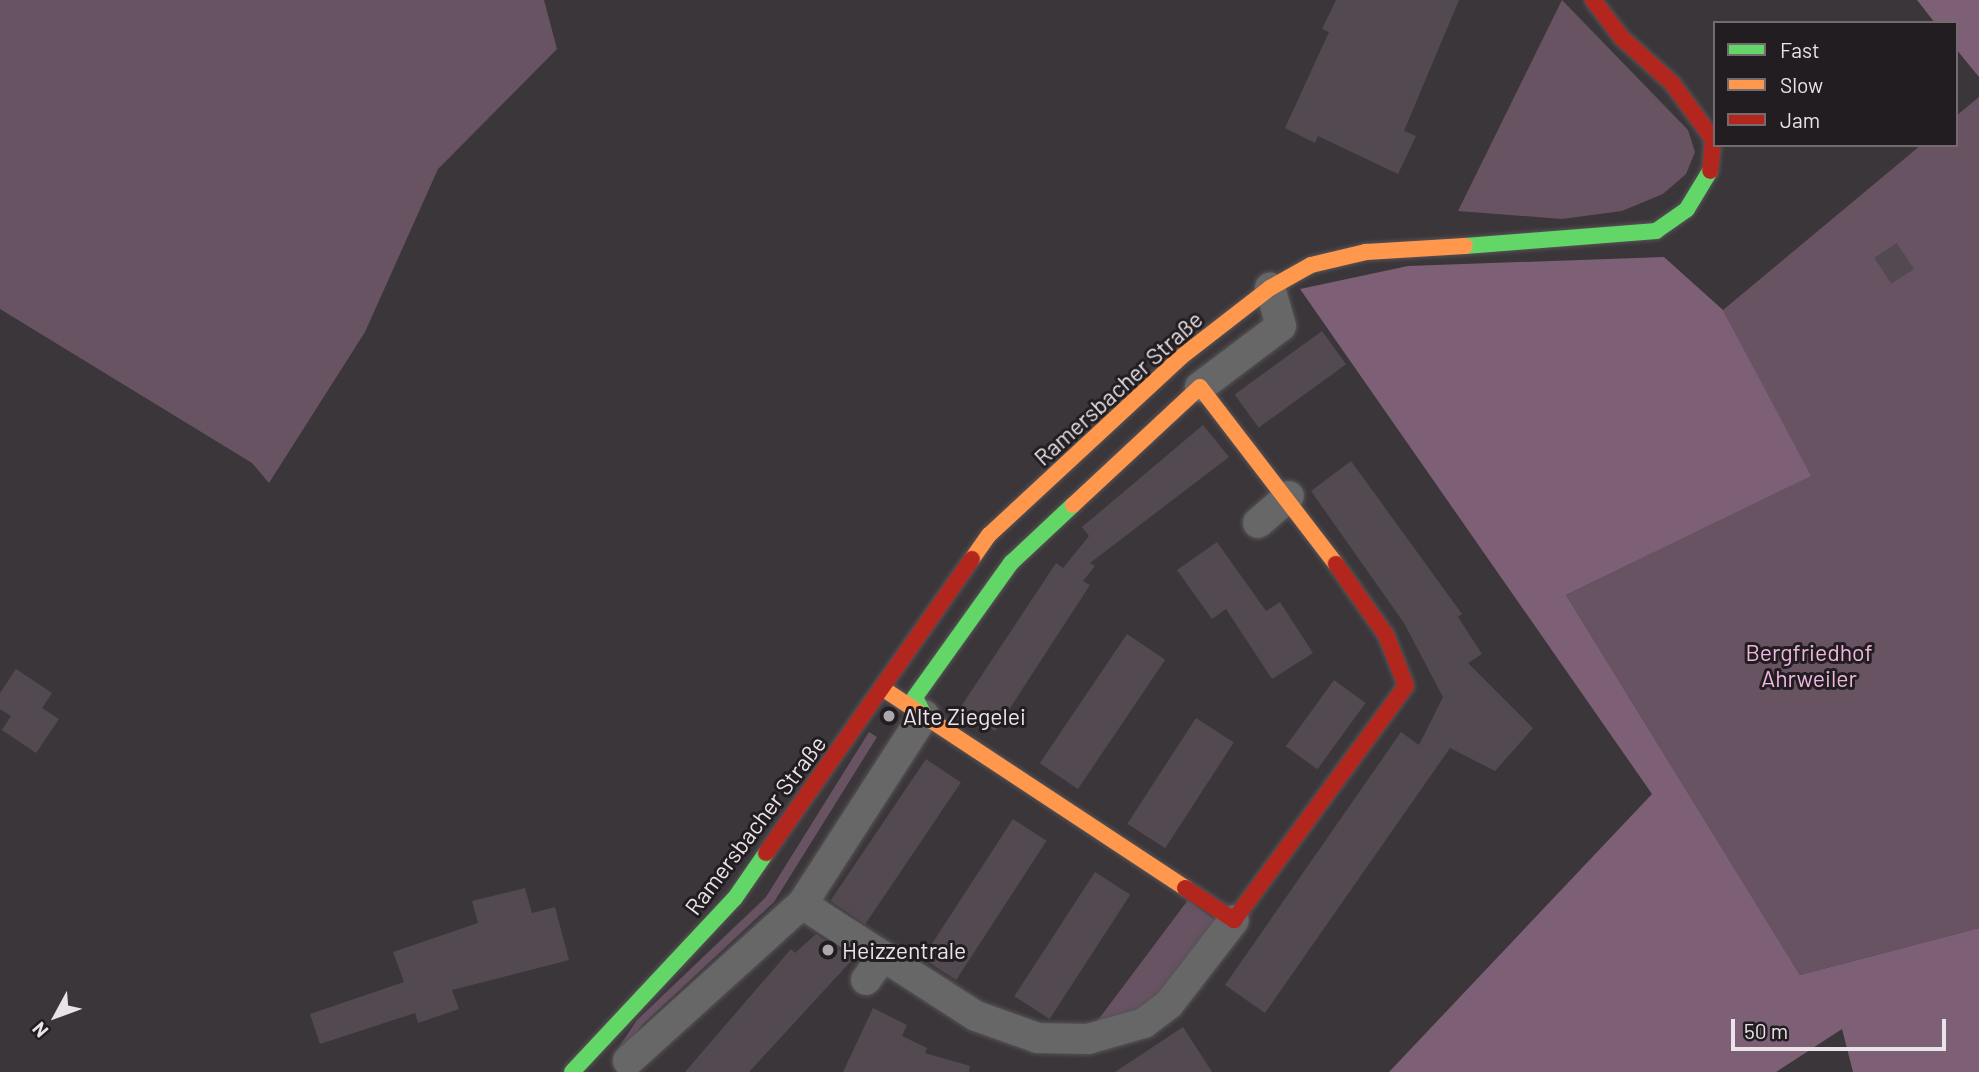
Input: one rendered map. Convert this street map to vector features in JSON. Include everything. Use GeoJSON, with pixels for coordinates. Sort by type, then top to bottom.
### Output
{"type":"FeatureCollection","features":[{"type":"Feature","properties":{"kind":"main road","name":"Ramersbacher Straße"},"geometry":{"type":"LineString","coordinates":[[1593,0],[1622,38],[1672,83],[1713,139]]}},
{"type":"Feature","properties":{"kind":"main road","name":"Ramersbacher Straße"},"geometry":{"type":"LineString","coordinates":[[572,1072],[735,898],[989,535],[1181,357],[1270,288],[1311,265],[1367,252],[1622,237],[1673,221],[1704,186],[1715,156],[1714,147]]}},
{"type":"Feature","properties":{"kind":"main road"},"geometry":{"type":"LineString","coordinates":[[883,688],[1234,920],[1406,686],[1386,635],[1289,496],[1200,387],[1012,563],[915,697],[924,715]]}},
{"type":"Feature","properties":{"kind":"street"},"geometry":{"type":"LineString","coordinates":[[1200,387],[1281,326],[1270,288]]}},
{"type":"Feature","properties":{"kind":"street"},"geometry":{"type":"LineString","coordinates":[[1258,523],[1289,496]]}},
{"type":"Feature","properties":{"kind":"street"},"geometry":{"type":"LineString","coordinates":[[628,1061],[802,904],[924,715]]}},
{"type":"Feature","properties":{"kind":"street"},"geometry":{"type":"LineString","coordinates":[[802,904],[976,1016],[1011,1031],[1088,1039],[1144,1023],[1169,1004],[1234,920]]}},
{"type":"Feature","properties":{"kind":"street"},"geometry":{"type":"LineString","coordinates":[[866,979],[884,956]]}},
{"type":"Feature","properties":{"kind":"green space"},"geometry":{"type":"Polygon","coordinates":[[[0,0],[544,0],[557,49],[438,169],[365,332],[269,483],[252,463],[0,309],[0,0]]]}},
{"type":"Feature","properties":{"kind":"green space"},"geometry":{"type":"Polygon","coordinates":[[[1562,0],[1688,130],[1695,152],[1686,174],[1663,194],[1622,211],[1562,219],[1458,211],[1562,0]]]}},
{"type":"Feature","properties":{"kind":"green space","name":"Bergfriedhof Ahrweiler"},"geometry":{"type":"Polygon","coordinates":[[[1979,97],[1979,928],[1800,975],[1566,595],[1810,476],[1723,310],[1919,147],[1958,147],[1958,114],[1979,97]]]}},
{"type":"Feature","properties":{"kind":"green space"},"geometry":{"type":"Polygon","coordinates":[[[869,732],[877,737],[774,902],[642,1025],[618,1059],[613,1056],[637,1020],[766,897],[869,732]]]}},
{"type":"Feature","properties":{"kind":"green space"},"geometry":{"type":"Polygon","coordinates":[[[1188,900],[1223,926],[1165,999],[1089,1032],[1188,900]]]}},
{"type":"Feature","properties":{"kind":"shaded area"},"geometry":{"type":"Polygon","coordinates":[[[1917,0],[1979,0],[1979,77],[1958,51],[1958,21],[1933,21],[1917,0]]]}},
{"type":"Feature","properties":{"kind":"shaded area"},"geometry":{"type":"Polygon","coordinates":[[[1664,257],[1723,310],[1811,476],[1566,595],[1800,975],[1979,928],[1979,1072],[1853,1072],[1842,1029],[1776,1072],[1389,1072],[1652,794],[1300,289],[1408,266],[1664,257]]]}},
{"type":"Feature","properties":{"kind":"building"},"geometry":{"type":"Polygon","coordinates":[[[1336,0],[1459,0],[1404,131],[1416,136],[1398,174],[1318,136],[1315,143],[1285,128],[1329,32],[1322,29],[1336,0]]]}},
{"type":"Feature","properties":{"kind":"building"},"geometry":{"type":"Polygon","coordinates":[[[1897,243],[1914,269],[1891,284],[1874,258],[1897,243]]]}},
{"type":"Feature","properties":{"kind":"building"},"geometry":{"type":"Polygon","coordinates":[[[1322,331],[1346,364],[1259,428],[1235,394],[1322,331]]]}},
{"type":"Feature","properties":{"kind":"building"},"geometry":{"type":"Polygon","coordinates":[[[1203,425],[1229,457],[1090,563],[1095,566],[1083,581],[1090,585],[995,731],[960,708],[1056,563],[1063,568],[1089,536],[1082,527],[1203,425]]]}},
{"type":"Feature","properties":{"kind":"building"},"geometry":{"type":"Polygon","coordinates":[[[1351,461],[1462,614],[1458,617],[1482,654],[1468,663],[1533,728],[1495,771],[1450,748],[1265,1013],[1225,985],[1401,732],[1419,745],[1443,697],[1404,623],[1311,491],[1351,461]]]}},
{"type":"Feature","properties":{"kind":"building"},"geometry":{"type":"Polygon","coordinates":[[[1217,542],[1266,611],[1280,602],[1313,653],[1272,679],[1226,609],[1212,619],[1177,570],[1217,542]]]}},
{"type":"Feature","properties":{"kind":"building"},"geometry":{"type":"Polygon","coordinates":[[[1127,634],[1165,660],[1078,789],[1040,763],[1127,634]]]}},
{"type":"Feature","properties":{"kind":"building"},"geometry":{"type":"Polygon","coordinates":[[[16,669],[52,693],[42,708],[59,719],[36,753],[2,730],[11,716],[0,709],[0,693],[16,669]]]}},
{"type":"Feature","properties":{"kind":"building"},"geometry":{"type":"Polygon","coordinates":[[[1334,680],[1366,703],[1317,769],[1286,746],[1334,680]]]}},
{"type":"Feature","properties":{"kind":"building"},"geometry":{"type":"Polygon","coordinates":[[[1196,718],[1234,743],[1165,848],[1127,824],[1196,718]]]}},
{"type":"Feature","properties":{"kind":"building"},"geometry":{"type":"Polygon","coordinates":[[[926,759],[961,782],[865,924],[830,901],[926,759]]]}},
{"type":"Feature","properties":{"kind":"building"},"geometry":{"type":"Polygon","coordinates":[[[1013,819],[1047,841],[956,980],[923,958],[1013,819]]]}},
{"type":"Feature","properties":{"kind":"building"},"geometry":{"type":"Polygon","coordinates":[[[1095,872],[1130,895],[1050,1019],[1014,996],[1095,872]]]}},
{"type":"Feature","properties":{"kind":"building"},"geometry":{"type":"Polygon","coordinates":[[[525,888],[532,913],[555,907],[569,960],[452,990],[459,1009],[418,1023],[415,1013],[320,1044],[310,1014],[404,982],[393,952],[478,923],[472,901],[525,888]]]}},
{"type":"Feature","properties":{"kind":"building"},"geometry":{"type":"Polygon","coordinates":[[[816,934],[853,959],[749,1072],[685,1072],[791,949],[795,953],[816,934]]]}},
{"type":"Feature","properties":{"kind":"building"},"geometry":{"type":"Polygon","coordinates":[[[873,1008],[907,1025],[902,1036],[927,1048],[925,1053],[970,1066],[969,1072],[843,1072],[873,1008]]]}},
{"type":"Feature","properties":{"kind":"building"},"geometry":{"type":"Polygon","coordinates":[[[1183,1027],[1212,1072],[1115,1072],[1183,1027]]]}},
{"type":"Feature","properties":{"kind":"traffic: fast"},"geometry":{"type":"LineString","coordinates":[[1465,246],[1656,231],[1687,209],[1710,171]]}},
{"type":"Feature","properties":{"kind":"traffic: fast"},"geometry":{"type":"LineString","coordinates":[[924,715],[915,697],[1011,563],[1073,505]]}},
{"type":"Feature","properties":{"kind":"traffic: fast"},"geometry":{"type":"LineString","coordinates":[[572,1072],[735,898],[766,853]]}},
{"type":"Feature","properties":{"kind":"traffic: slow"},"geometry":{"type":"LineString","coordinates":[[972,559],[989,535],[1181,357],[1270,288],[1311,265],[1366,252],[1465,246]]}},
{"type":"Feature","properties":{"kind":"traffic: slow"},"geometry":{"type":"LineString","coordinates":[[1073,505],[1200,387],[1336,564]]}},
{"type":"Feature","properties":{"kind":"traffic: slow"},"geometry":{"type":"LineString","coordinates":[[882,688],[1185,888]]}},
{"type":"Feature","properties":{"kind":"traffic: jam"},"geometry":{"type":"LineString","coordinates":[[1593,0],[1622,38],[1672,83],[1713,139],[1710,171]]}},
{"type":"Feature","properties":{"kind":"traffic: jam"},"geometry":{"type":"LineString","coordinates":[[766,853],[972,559]]}},
{"type":"Feature","properties":{"kind":"traffic: jam"},"geometry":{"type":"LineString","coordinates":[[1185,888],[1234,920],[1406,686],[1386,635],[1336,564]]}},
{"type":"Feature","properties":{"kind":"place","name":"Alte Ziegelei"},"geometry":{"type":"Point","coordinates":[889,716]}},
{"type":"Feature","properties":{"kind":"place","name":"Heizzentrale"},"geometry":{"type":"Point","coordinates":[828,950]}}]}
